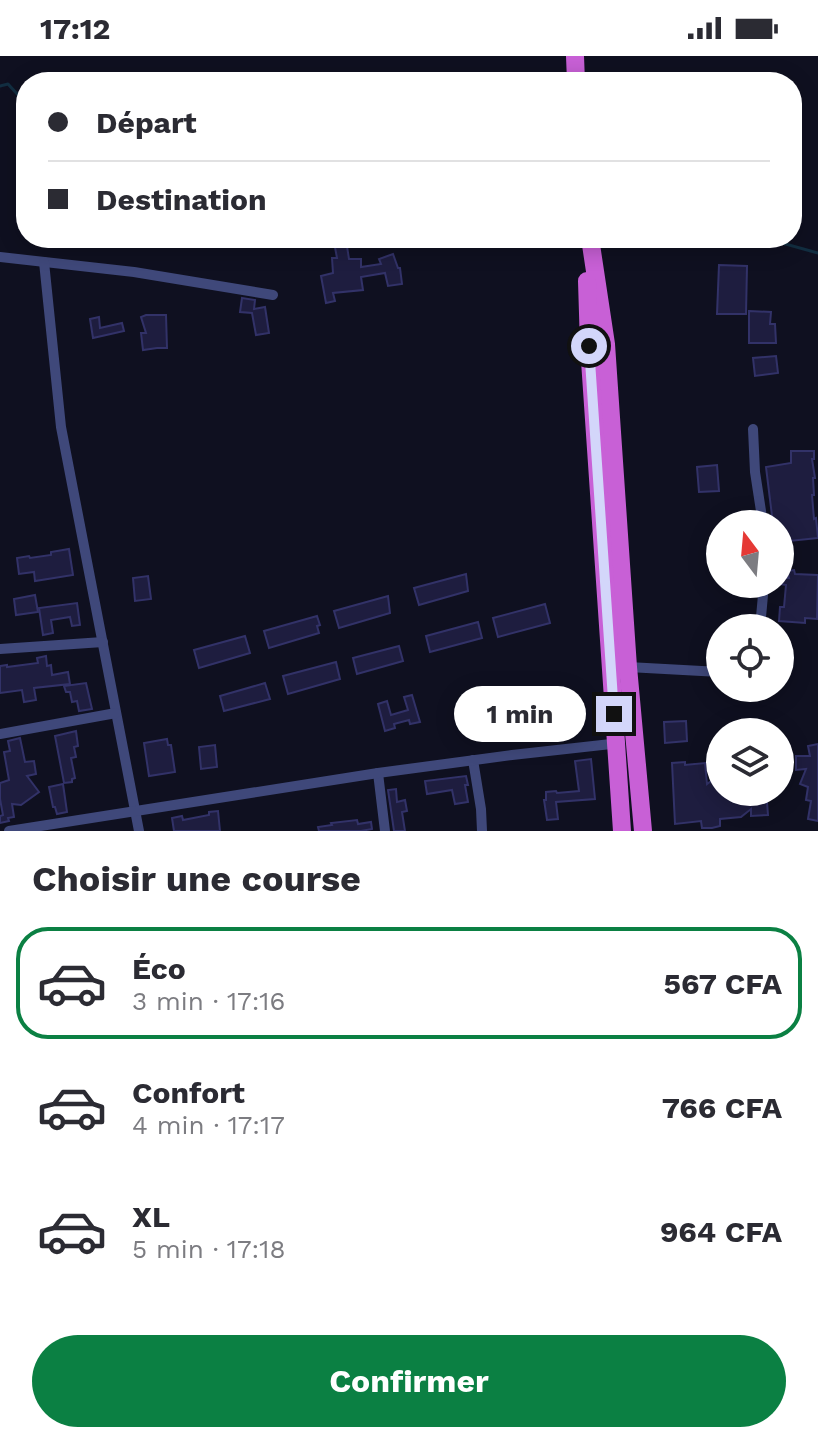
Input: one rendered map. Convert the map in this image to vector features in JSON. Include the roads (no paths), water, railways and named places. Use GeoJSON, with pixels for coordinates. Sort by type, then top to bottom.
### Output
{"type":"FeatureCollection","features":[{"type":"Feature","properties":{"kind":"highway"},"geometry":{"type":"LineString","coordinates":[[588,248],[589,346],[622,831]]}},
{"type":"Feature","properties":{"kind":"highway"},"geometry":{"type":"LineString","coordinates":[[590,248],[606,344],[628,667],[643,831]]}},
{"type":"Feature","properties":{"kind":"street"},"geometry":{"type":"LineString","coordinates":[[0,257],[134,272],[273,295]]}},
{"type":"Feature","properties":{"kind":"street"},"geometry":{"type":"LineString","coordinates":[[44,262],[61,427],[139,831]]}},
{"type":"Feature","properties":{"kind":"street"},"geometry":{"type":"LineString","coordinates":[[753,429],[761,510]]}},
{"type":"Feature","properties":{"kind":"street"},"geometry":{"type":"LineString","coordinates":[[0,649],[103,642]]}},
{"type":"Feature","properties":{"kind":"street"},"geometry":{"type":"LineString","coordinates":[[628,667],[706,671]]}},
{"type":"Feature","properties":{"kind":"street"},"geometry":{"type":"LineString","coordinates":[[0,734],[116,713]]}},
{"type":"Feature","properties":{"kind":"street"},"geometry":{"type":"LineString","coordinates":[[9,831],[378,773],[635,742]]}},
{"type":"Feature","properties":{"kind":"street"},"geometry":{"type":"LineString","coordinates":[[473,760],[482,831]]}},
{"type":"Feature","properties":{"kind":"street"},"geometry":{"type":"LineString","coordinates":[[378,773],[385,831]]}},
{"type":"Feature","properties":{"kind":"waterway"},"geometry":{"type":"LineString","coordinates":[[0,86],[8,84],[16,93]]}},
{"type":"Feature","properties":{"kind":"waterway"},"geometry":{"type":"LineString","coordinates":[[800,248],[818,253]]}}]}
